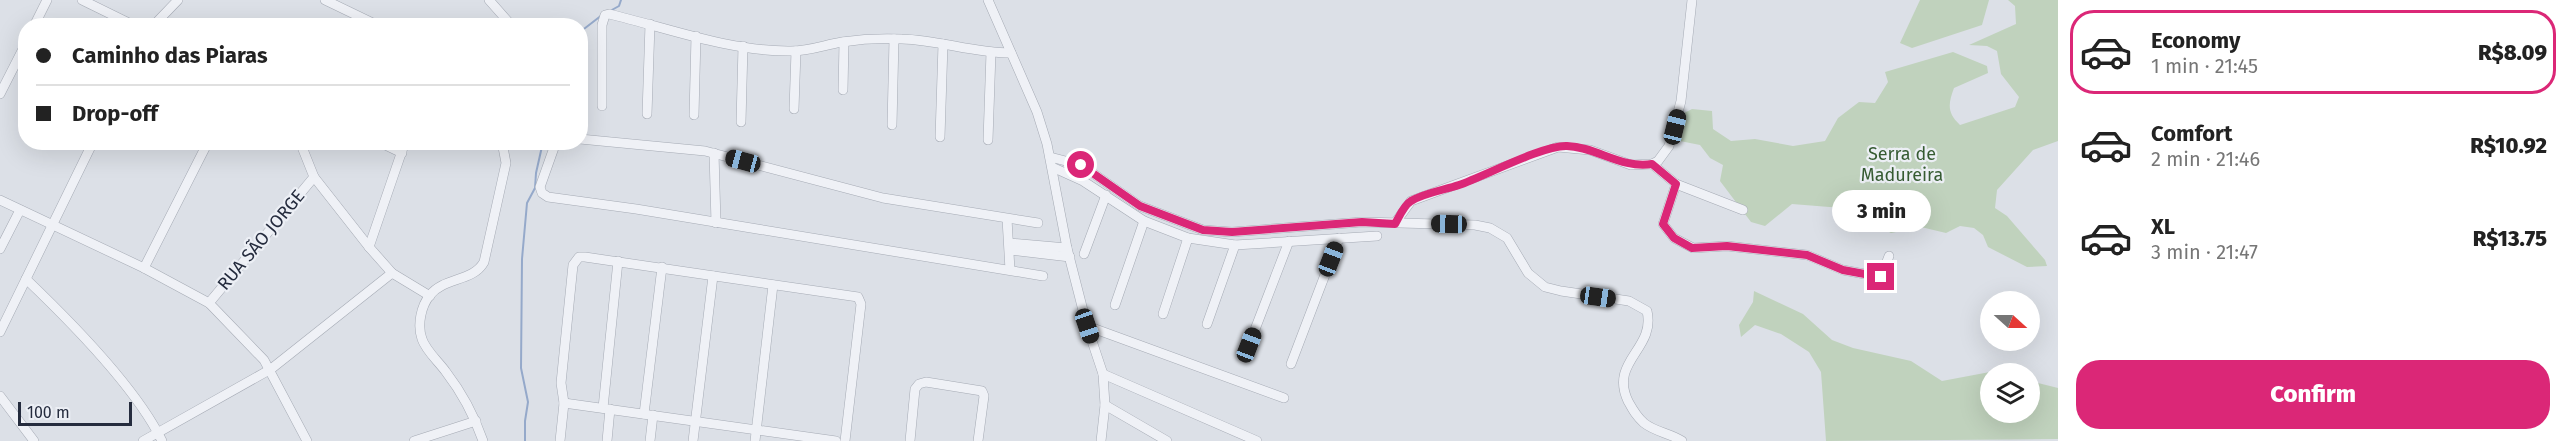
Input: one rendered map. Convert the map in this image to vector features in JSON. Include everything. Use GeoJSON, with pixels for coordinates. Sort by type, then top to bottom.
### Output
{"type":"FeatureCollection","features":[{"type":"Feature","properties":{"kind":"street"},"geometry":{"type":"LineString","coordinates":[[38,18],[47,0]]}},
{"type":"Feature","properties":{"kind":"street"},"geometry":{"type":"LineString","coordinates":[[82,0],[119,18]]}},
{"type":"Feature","properties":{"kind":"street"},"geometry":{"type":"LineString","coordinates":[[161,18],[178,0]]}},
{"type":"Feature","properties":{"kind":"street"},"geometry":{"type":"LineString","coordinates":[[325,0],[362,18]]}},
{"type":"Feature","properties":{"kind":"street"},"geometry":{"type":"LineString","coordinates":[[489,0],[505,18]]}},
{"type":"Feature","properties":{"kind":"street"},"geometry":{"type":"LineString","coordinates":[[988,0],[1037,112],[1051,162],[1068,252],[1102,374],[1105,405],[1101,441]]}},
{"type":"Feature","properties":{"kind":"street"},"geometry":{"type":"LineString","coordinates":[[1395,224],[1411,201],[1558,147],[1590,150],[1630,165],[1652,164],[1664,154],[1669,146],[1677,120],[1692,0]]}},
{"type":"Feature","properties":{"kind":"street"},"geometry":{"type":"LineString","coordinates":[[602,106],[603,19],[609,14],[743,46],[796,51],[844,42],[894,39],[1011,53]]}},
{"type":"Feature","properties":{"kind":"street"},"geometry":{"type":"LineString","coordinates":[[647,114],[650,24]]}},
{"type":"Feature","properties":{"kind":"street"},"geometry":{"type":"LineString","coordinates":[[694,115],[696,36]]}},
{"type":"Feature","properties":{"kind":"street"},"geometry":{"type":"LineString","coordinates":[[892,125],[894,39]]}},
{"type":"Feature","properties":{"kind":"street"},"geometry":{"type":"LineString","coordinates":[[843,90],[844,42]]}},
{"type":"Feature","properties":{"kind":"street"},"geometry":{"type":"LineString","coordinates":[[940,137],[943,44]]}},
{"type":"Feature","properties":{"kind":"street"},"geometry":{"type":"LineString","coordinates":[[741,122],[743,46]]}},
{"type":"Feature","properties":{"kind":"street"},"geometry":{"type":"LineString","coordinates":[[794,109],[796,51]]}},
{"type":"Feature","properties":{"kind":"street"},"geometry":{"type":"LineString","coordinates":[[988,140],[991,52]]}},
{"type":"Feature","properties":{"kind":"street"},"geometry":{"type":"LineString","coordinates":[[0,94],[18,59]]}},
{"type":"Feature","properties":{"kind":"street"},"geometry":{"type":"LineString","coordinates":[[588,140],[679,147],[714,153],[883,198],[1038,223]]}},
{"type":"Feature","properties":{"kind":"street"},"geometry":{"type":"LineString","coordinates":[[0,332],[89,150]]}},
{"type":"Feature","properties":{"kind":"street"},"geometry":{"type":"LineString","coordinates":[[144,268],[204,150]]}},
{"type":"Feature","properties":{"kind":"street"},"geometry":{"type":"LineString","coordinates":[[303,150],[314,177],[369,247],[392,273],[430,296]]}},
{"type":"Feature","properties":{"kind":"street"},"geometry":{"type":"LineString","coordinates":[[396,150],[402,153]]}},
{"type":"Feature","properties":{"kind":"street"},"geometry":{"type":"LineString","coordinates":[[369,247],[403,150]]}},
{"type":"Feature","properties":{"kind":"street"},"geometry":{"type":"LineString","coordinates":[[483,441],[476,421],[460,390],[422,339],[421,317],[430,296],[446,284],[478,270],[484,262],[506,162],[504,150]]}},
{"type":"Feature","properties":{"kind":"street"},"geometry":{"type":"LineString","coordinates":[[553,150],[540,187],[544,195],[1042,276]]}},
{"type":"Feature","properties":{"kind":"street"},"geometry":{"type":"LineString","coordinates":[[714,153],[716,223]]}},
{"type":"Feature","properties":{"kind":"street"},"geometry":{"type":"LineString","coordinates":[[1051,162],[1144,221],[1188,238],[1234,245],[1377,236]]}},
{"type":"Feature","properties":{"kind":"street"},"geometry":{"type":"LineString","coordinates":[[1051,162],[1081,165],[1140,206],[1203,230],[1232,232],[1362,222],[1475,225],[1490,228],[1507,238],[1528,273],[1545,287],[1629,301],[1647,311],[1647,330],[1637,352],[1624,368],[1624,391],[1635,414],[1647,425],[1682,441]]}},
{"type":"Feature","properties":{"kind":"street"},"geometry":{"type":"LineString","coordinates":[[1652,164],[1676,184],[1743,210]]}},
{"type":"Feature","properties":{"kind":"street","name":"RUA SÃO JORGE"},"geometry":{"type":"LineString","coordinates":[[209,303],[314,177]]}},
{"type":"Feature","properties":{"kind":"street"},"geometry":{"type":"LineString","coordinates":[[1676,184],[1665,216],[1664,227],[1674,238],[1692,248],[1727,246],[1807,255],[1843,270],[1881,277],[1889,256]]}},
{"type":"Feature","properties":{"kind":"street"},"geometry":{"type":"LineString","coordinates":[[1084,254],[1106,195]]}},
{"type":"Feature","properties":{"kind":"street"},"geometry":{"type":"LineString","coordinates":[[0,200],[144,268],[209,303],[256,349],[271,369],[307,441]]}},
{"type":"Feature","properties":{"kind":"street"},"geometry":{"type":"LineString","coordinates":[[0,249],[20,210]]}},
{"type":"Feature","properties":{"kind":"street"},"geometry":{"type":"LineString","coordinates":[[1006,219],[1010,270]]}},
{"type":"Feature","properties":{"kind":"street"},"geometry":{"type":"LineString","coordinates":[[1115,305],[1144,221]]}},
{"type":"Feature","properties":{"kind":"street"},"geometry":{"type":"LineString","coordinates":[[1163,314],[1188,238]]}},
{"type":"Feature","properties":{"kind":"street"},"geometry":{"type":"LineString","coordinates":[[1291,364],[1339,238]]}},
{"type":"Feature","properties":{"kind":"street"},"geometry":{"type":"LineString","coordinates":[[1249,345],[1289,241]]}},
{"type":"Feature","properties":{"kind":"street"},"geometry":{"type":"LineString","coordinates":[[1207,324],[1234,245]]}},
{"type":"Feature","properties":{"kind":"street"},"geometry":{"type":"LineString","coordinates":[[1009,246],[1068,252]]}},
{"type":"Feature","properties":{"kind":"street"},"geometry":{"type":"LineString","coordinates":[[560,441],[564,403],[561,383],[573,265],[579,257],[854,295],[860,299],[845,441]]}},
{"type":"Feature","properties":{"kind":"street"},"geometry":{"type":"LineString","coordinates":[[607,441],[607,409],[618,261]]}},
{"type":"Feature","properties":{"kind":"street"},"geometry":{"type":"LineString","coordinates":[[650,441],[648,415],[662,267]]}},
{"type":"Feature","properties":{"kind":"street"},"geometry":{"type":"LineString","coordinates":[[143,441],[160,437],[271,369],[392,273]]}},
{"type":"Feature","properties":{"kind":"street"},"geometry":{"type":"LineString","coordinates":[[693,441],[713,276]]}},
{"type":"Feature","properties":{"kind":"street"},"geometry":{"type":"LineString","coordinates":[[26,279],[97,353],[160,437]]}},
{"type":"Feature","properties":{"kind":"street"},"geometry":{"type":"LineString","coordinates":[[755,441],[773,285]]}},
{"type":"Feature","properties":{"kind":"street"},"geometry":{"type":"LineString","coordinates":[[1087,326],[1284,398]]}},
{"type":"Feature","properties":{"kind":"street"},"geometry":{"type":"LineString","coordinates":[[1102,374],[1257,441]]}},
{"type":"Feature","properties":{"kind":"street"},"geometry":{"type":"LineString","coordinates":[[910,441],[915,389],[919,384],[926,382],[982,390],[984,396],[978,441]]}},
{"type":"Feature","properties":{"kind":"street"},"geometry":{"type":"LineString","coordinates":[[0,396],[34,441]]}},
{"type":"Feature","properties":{"kind":"street"},"geometry":{"type":"LineString","coordinates":[[564,403],[836,441]]}},
{"type":"Feature","properties":{"kind":"street"},"geometry":{"type":"LineString","coordinates":[[1105,405],[1167,441]]}},
{"type":"Feature","properties":{"kind":"street"},"geometry":{"type":"LineString","coordinates":[[414,441],[476,421]]}},
{"type":"Feature","properties":{"kind":"green space"},"geometry":{"type":"Polygon","coordinates":[[[1920,0],[1989,0],[1982,25],[1912,48],[1900,43],[1920,0]]]}},
{"type":"Feature","properties":{"kind":"green space","name":"Serra de Madureira"},"geometry":{"type":"Polygon","coordinates":[[[2008,0],[2058,0],[2058,141],[2033,150],[1997,190],[1995,208],[2007,216],[2045,260],[2047,266],[2027,267],[1988,247],[1983,235],[1974,228],[1960,226],[1946,233],[1921,227],[1891,233],[1842,208],[1792,204],[1765,226],[1751,222],[1720,181],[1723,165],[1710,158],[1700,145],[1675,140],[1682,114],[1692,109],[1712,111],[1713,129],[1731,141],[1755,139],[1793,146],[1825,141],[1838,118],[1859,102],[1875,103],[1888,82],[1885,72],[1953,52],[1987,66],[1988,73],[1954,88],[1950,108],[1960,125],[2015,107],[2019,97],[2001,74],[1997,51],[1987,46],[1969,45],[2016,24],[2015,6],[2008,0]]]}},
{"type":"Feature","properties":{"kind":"green space"},"geometry":{"type":"Polygon","coordinates":[[[1754,291],[1803,314],[1832,340],[1853,348],[1911,361],[1942,381],[1980,374],[1980,423],[2040,423],[2040,384],[2058,388],[2058,439],[1826,441],[1821,372],[1809,352],[1781,334],[1755,325],[1741,337],[1739,325],[1753,302],[1754,291]]]}},
{"type":"Feature","properties":{"kind":"waterway"},"geometry":{"type":"LineString","coordinates":[[610,11],[619,6],[621,0]]}},
{"type":"Feature","properties":{"kind":"waterway"},"geometry":{"type":"LineString","coordinates":[[588,26],[602,15]]}},
{"type":"Feature","properties":{"kind":"waterway"},"geometry":{"type":"LineString","coordinates":[[525,441],[528,402],[521,368],[522,259],[527,203],[535,188],[541,150]]}},
{"type":"Feature","properties":{"kind":"route"},"geometry":{"type":"LineString","coordinates":[[1081,165],[1140,206],[1194,228],[1232,232],[1362,222],[1395,224],[1411,201],[1551,149],[1565,146],[1576,147],[1603,154],[1630,165],[1652,164],[1676,184],[1663,224],[1669,234],[1687,246],[1692,248],[1727,246],[1777,254],[1807,255],[1843,270],[1881,277]]}}]}
